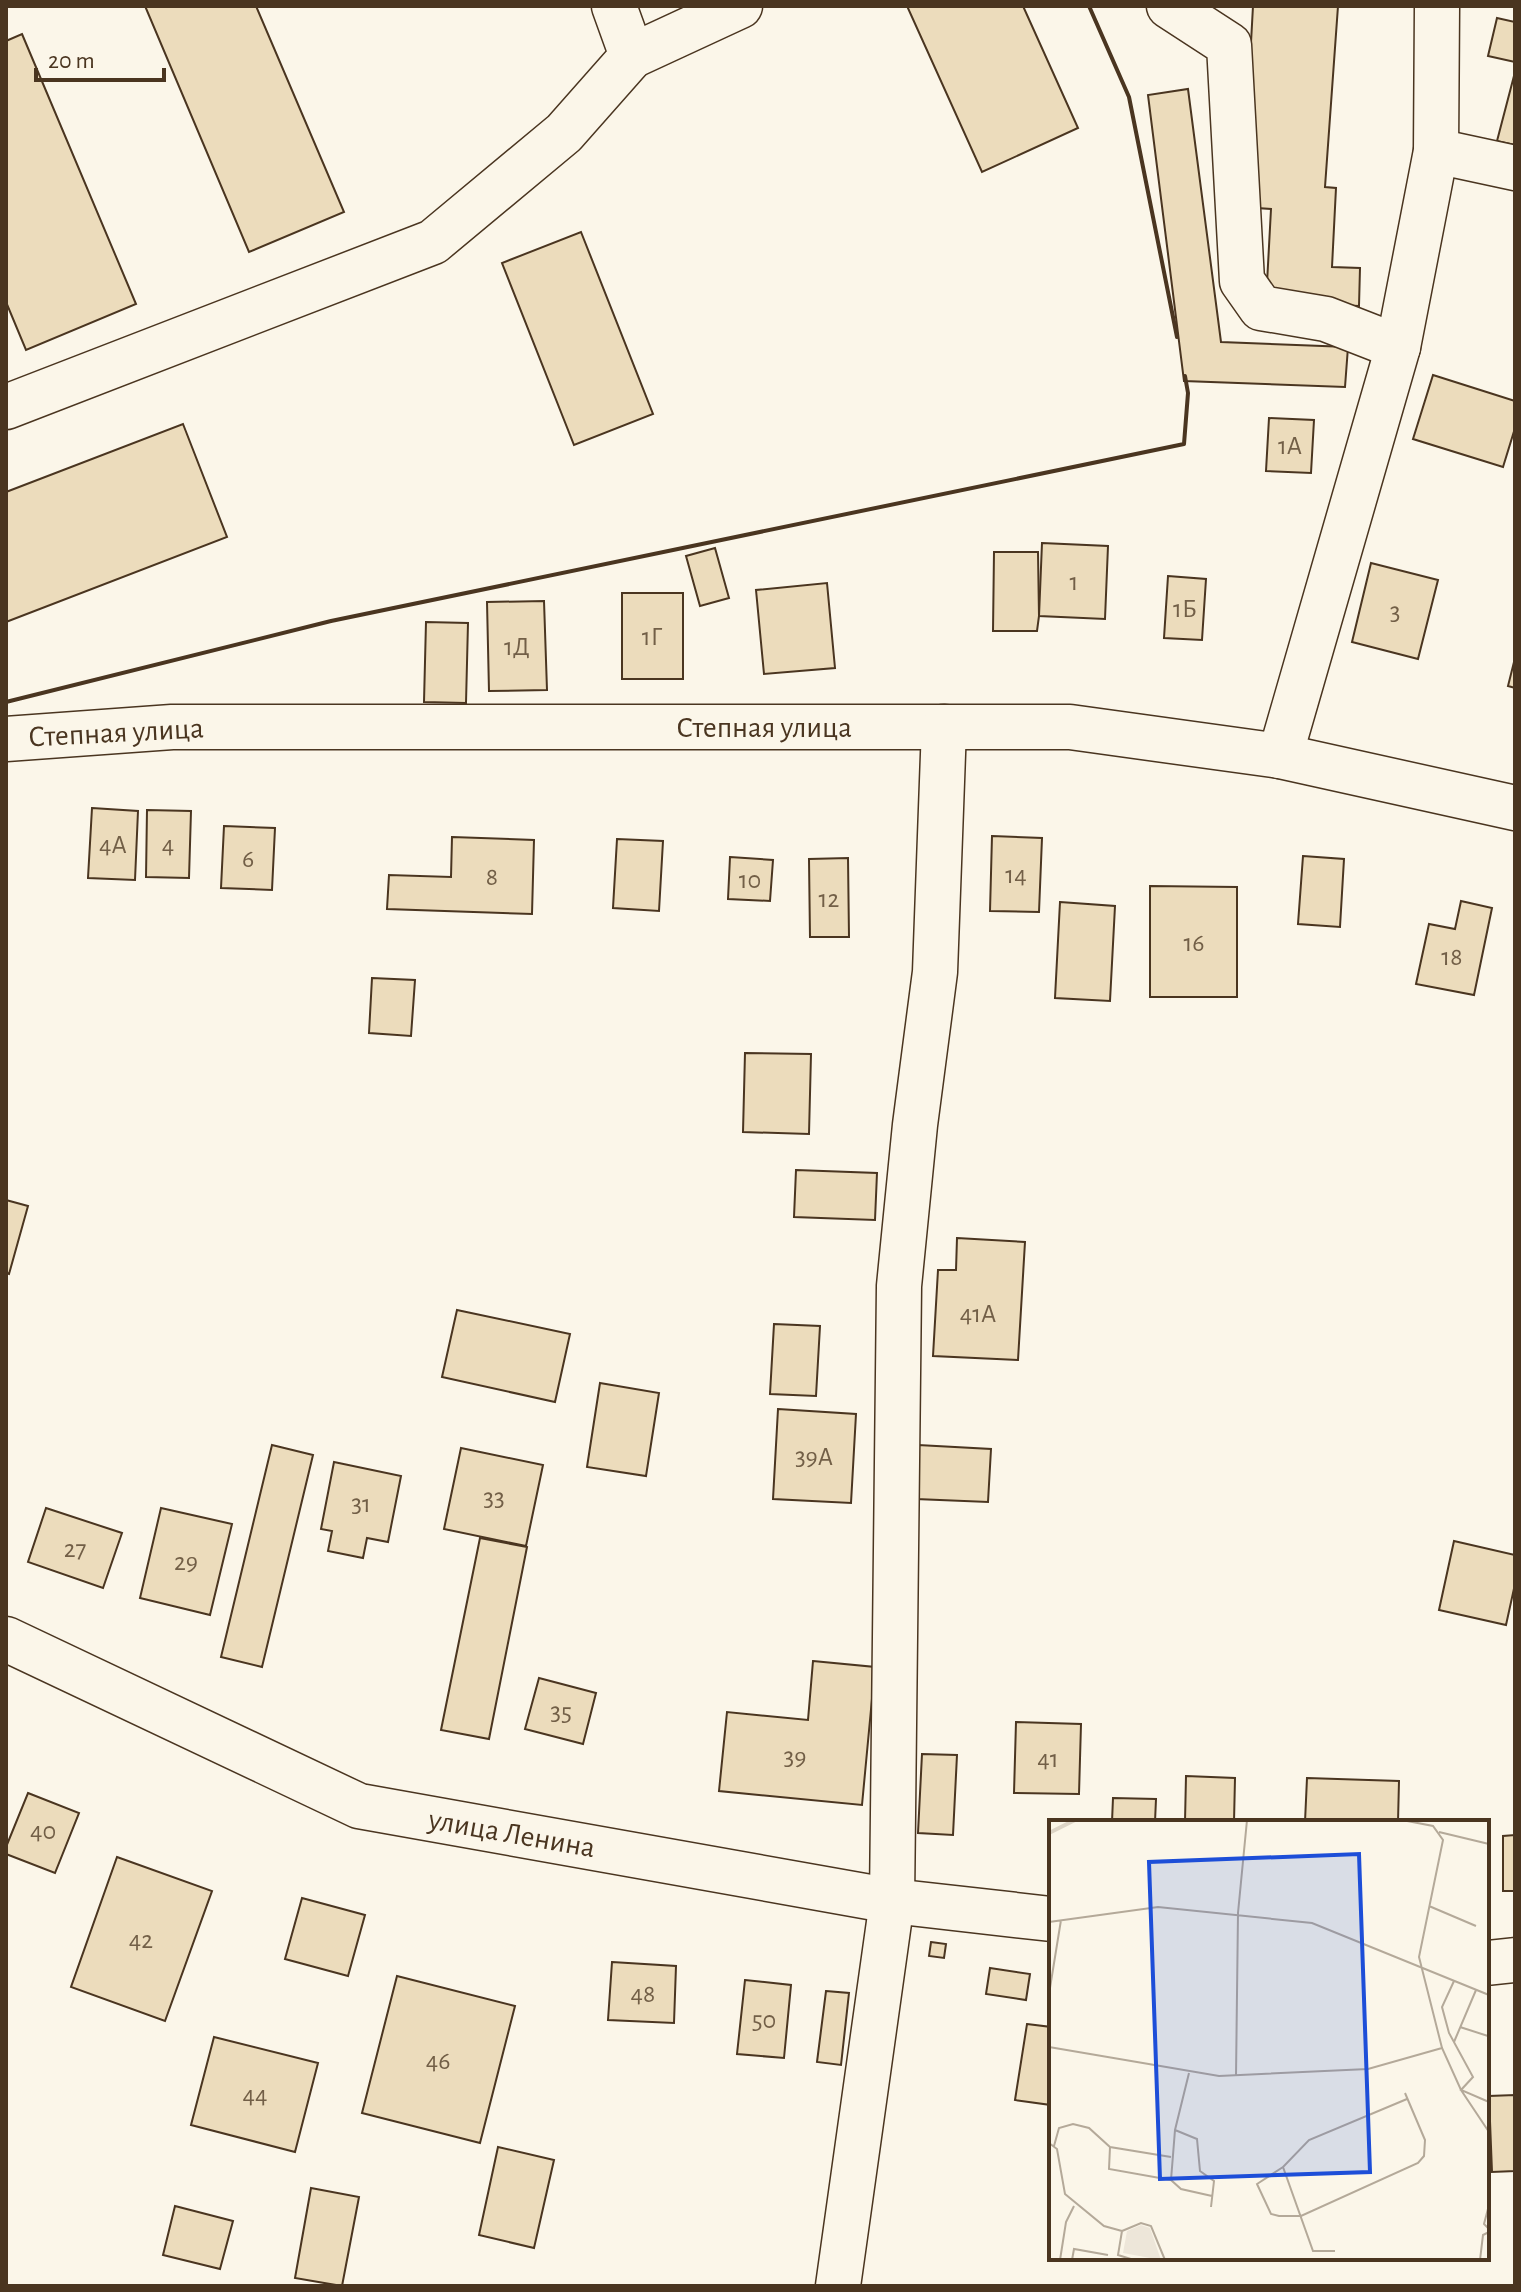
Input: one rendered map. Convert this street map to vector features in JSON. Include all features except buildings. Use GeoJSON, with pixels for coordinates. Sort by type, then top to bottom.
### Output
{"type":"FeatureCollection","features":[{"type":"Feature","properties":{"kind":"street"},"geometry":{"type":"LineString","coordinates":[[614,6],[632,56]]}},
{"type":"Feature","properties":{"kind":"street"},"geometry":{"type":"LineString","coordinates":[[6,407],[433,242],[564,133],[632,56],[740,6]]}},
{"type":"Feature","properties":{"kind":"street"},"geometry":{"type":"LineString","coordinates":[[1169,6],[1229,45],[1242,281],[1261,308],[1326,319],[1398,347]]}},
{"type":"Feature","properties":{"kind":"street"},"geometry":{"type":"LineString","coordinates":[[1280,756],[1398,347],[1436,151],[1437,6]]}},
{"type":"Feature","properties":{"kind":"street"},"geometry":{"type":"LineString","coordinates":[[1436,151],[1515,168]]}},
{"type":"Feature","properties":{"kind":"street","name":"Степная улица"},"geometry":{"type":"LineString","coordinates":[[6,739],[172,727],[1070,727],[1280,756],[1515,808]]}},
{"type":"Feature","properties":{"kind":"street"},"geometry":{"type":"LineString","coordinates":[[838,2286],[892,1901],[899,1286],[915,1125],[935,972],[944,727]]}},
{"type":"Feature","properties":{"kind":"street","name":"улица Ленина"},"geometry":{"type":"LineString","coordinates":[[6,1639],[359,1806],[892,1901],[1049,1919]]}},
{"type":"Feature","properties":{"kind":"street"},"geometry":{"type":"LineString","coordinates":[[1489,1963],[1515,1960]]}},
{"type":"Feature","properties":{"kind":"wall"},"geometry":{"type":"LineString","coordinates":[[1089,6],[1129,97],[1177,337]]}},
{"type":"Feature","properties":{"kind":"wall"},"geometry":{"type":"LineString","coordinates":[[6,702],[331,621],[1184,444],[1188,393],[1185,376]]}}]}
